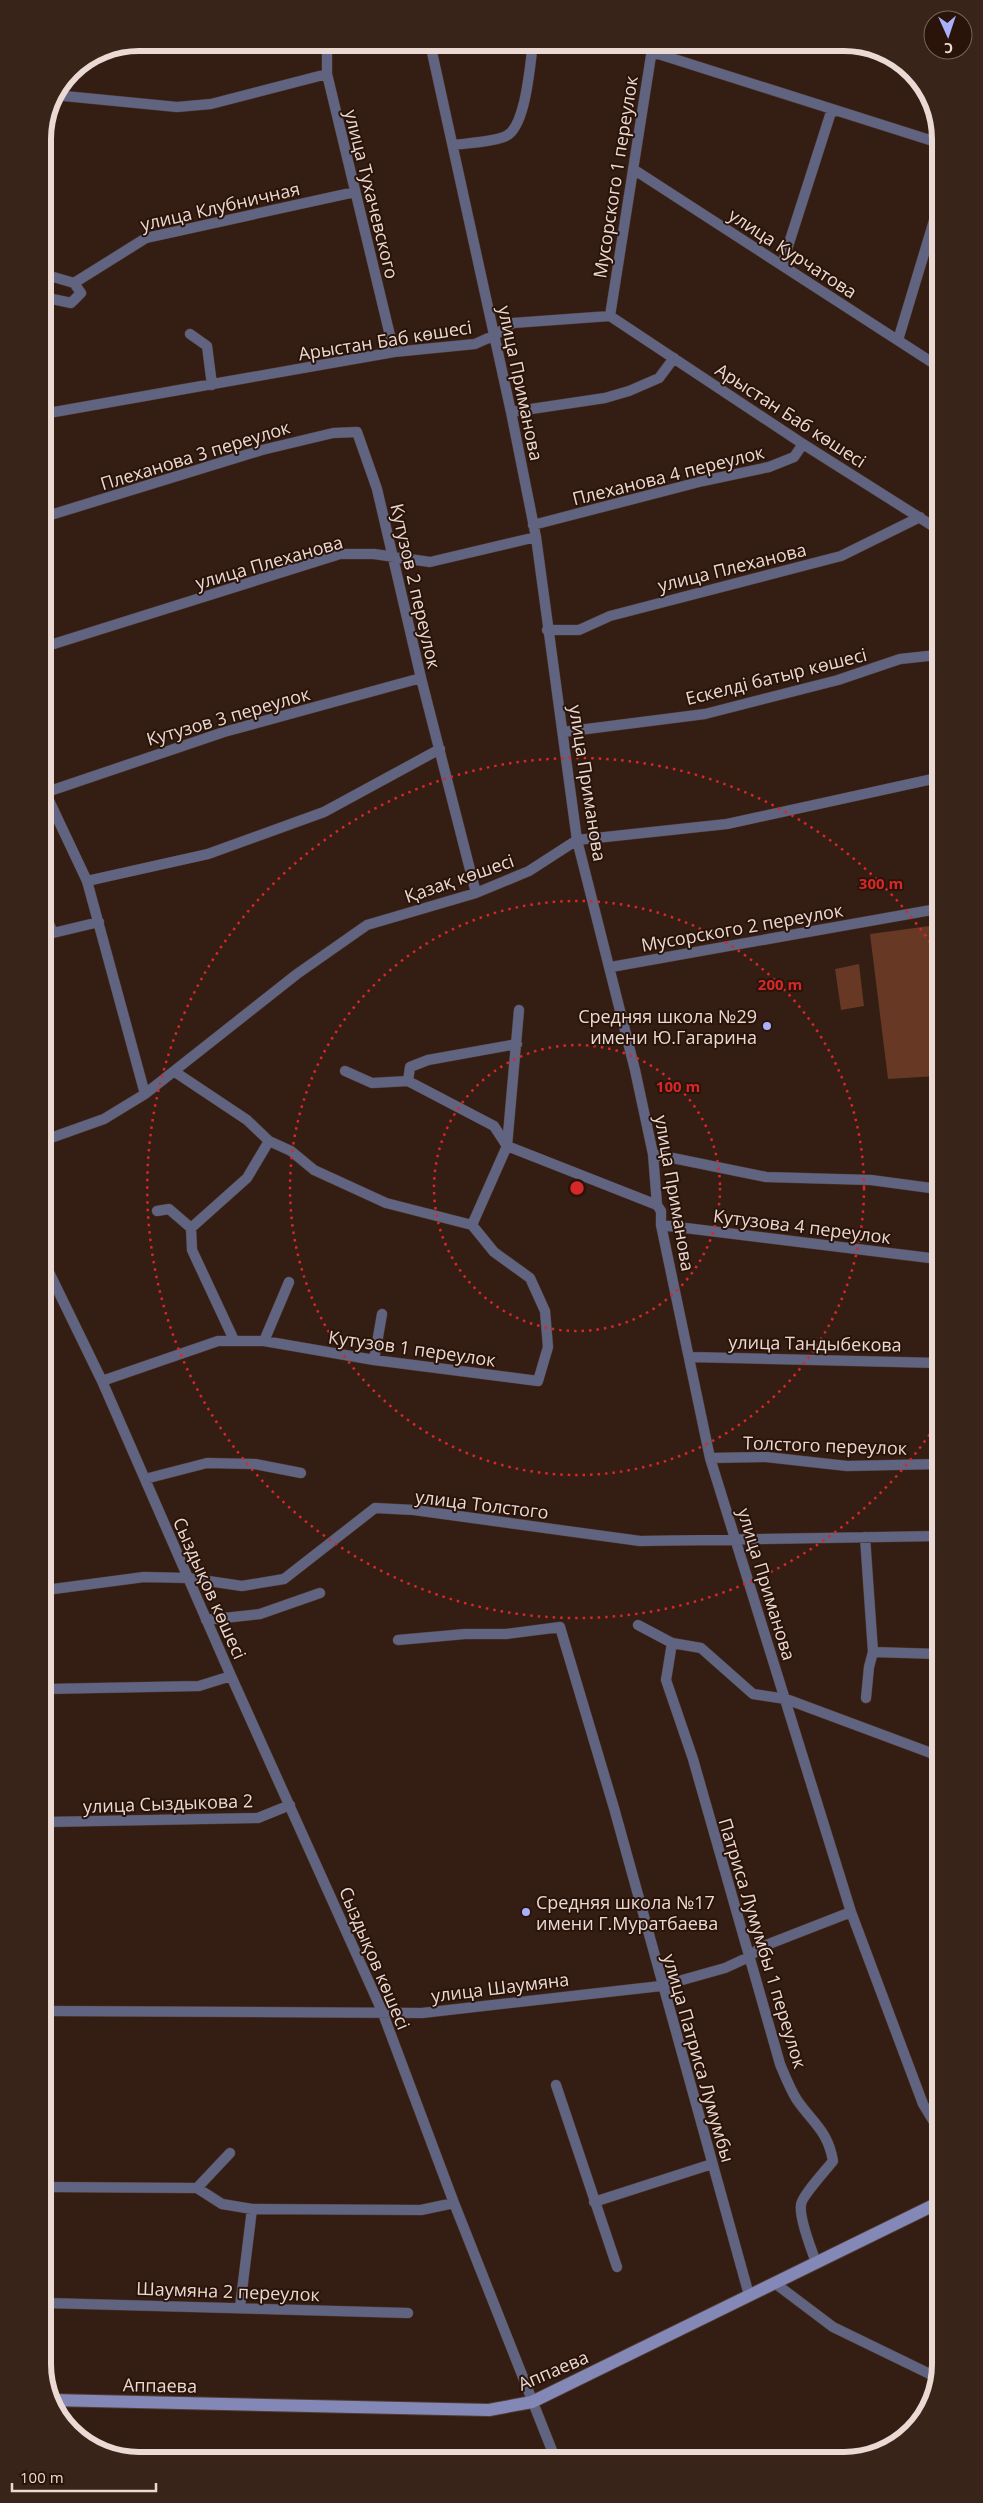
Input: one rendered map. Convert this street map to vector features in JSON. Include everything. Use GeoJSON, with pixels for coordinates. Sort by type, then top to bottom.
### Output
{"type":"FeatureCollection","features":[{"type":"Feature","properties":{"kind":"street","name":"улица Тухачевского"},"geometry":{"type":"LineString","coordinates":[[327,51],[326,74],[394,352]]}},
{"type":"Feature","properties":{"kind":"street","name":"улица Приманова"},"geometry":{"type":"LineString","coordinates":[[432,51],[512,412],[536,538],[577,840],[611,967],[653,1154],[657,1205],[661,1211],[661,1225],[710,1458],[851,1912],[923,2104],[932,2119]]}},
{"type":"Feature","properties":{"kind":"street"},"geometry":{"type":"LineString","coordinates":[[453,145],[506,137],[515,130],[520,118],[528,82],[532,51]]}},
{"type":"Feature","properties":{"kind":"street","name":"Мусорского 1 переулок"},"geometry":{"type":"LineString","coordinates":[[610,316],[651,51]]}},
{"type":"Feature","properties":{"kind":"street"},"geometry":{"type":"LineString","coordinates":[[664,51],[832,109],[932,141]]}},
{"type":"Feature","properties":{"kind":"street"},"geometry":{"type":"LineString","coordinates":[[63,96],[177,107],[211,104],[326,74]]}},
{"type":"Feature","properties":{"kind":"street"},"geometry":{"type":"LineString","coordinates":[[782,266],[832,109]]}},
{"type":"Feature","properties":{"kind":"street","name":"улица Курчатова"},"geometry":{"type":"LineString","coordinates":[[633,169],[932,362]]}},
{"type":"Feature","properties":{"kind":"street","name":"улица Клубничная"},"geometry":{"type":"LineString","coordinates":[[74,283],[146,238],[355,192]]}},
{"type":"Feature","properties":{"kind":"street"},"geometry":{"type":"LineString","coordinates":[[898,340],[932,227]]}},
{"type":"Feature","properties":{"kind":"street"},"geometry":{"type":"LineString","coordinates":[[51,276],[74,283],[81,293],[71,303],[51,299]]}},
{"type":"Feature","properties":{"kind":"street","name":"Арыстан Баб көшесі"},"geometry":{"type":"LineString","coordinates":[[51,413],[394,352],[475,344],[495,335],[513,323],[610,316],[803,444],[932,525]]}},
{"type":"Feature","properties":{"kind":"street"},"geometry":{"type":"LineString","coordinates":[[190,334],[207,346],[212,385]]}},
{"type":"Feature","properties":{"kind":"street"},"geometry":{"type":"LineString","coordinates":[[512,412],[605,398],[629,391],[660,378],[674,358]]}},
{"type":"Feature","properties":{"kind":"street","name":"Плеханова 3 переулок"},"geometry":{"type":"LineString","coordinates":[[51,515],[262,450],[333,432],[357,432]]}},
{"type":"Feature","properties":{"kind":"street","name":"Кутузов 2 переулок"},"geometry":{"type":"LineString","coordinates":[[357,432],[376,489],[421,678],[476,893]]}},
{"type":"Feature","properties":{"kind":"street","name":"Плеханова 4 переулок"},"geometry":{"type":"LineString","coordinates":[[533,525],[703,481],[769,467],[794,457],[803,444]]}},
{"type":"Feature","properties":{"kind":"street","name":"улица Плеханова"},"geometry":{"type":"LineString","coordinates":[[547,630],[578,630],[610,616],[841,556],[920,517]]}},
{"type":"Feature","properties":{"kind":"street","name":"улица Плеханова"},"geometry":{"type":"LineString","coordinates":[[51,645],[340,554],[374,554],[430,562],[536,538]]}},
{"type":"Feature","properties":{"kind":"street","name":"Ескелді батыр көшесі"},"geometry":{"type":"LineString","coordinates":[[563,732],[705,714],[838,680],[900,659],[932,656]]}},
{"type":"Feature","properties":{"kind":"street","name":"Кутузов 3 переулок"},"geometry":{"type":"LineString","coordinates":[[51,790],[224,732],[421,678]]}},
{"type":"Feature","properties":{"kind":"street"},"geometry":{"type":"LineString","coordinates":[[87,881],[208,854],[324,812],[440,749]]}},
{"type":"Feature","properties":{"kind":"street","name":"Қазақ көшесі"},"geometry":{"type":"LineString","coordinates":[[51,1138],[104,1119],[145,1094],[297,974],[367,926],[476,893],[529,871],[577,840],[727,824],[932,779]]}},
{"type":"Feature","properties":{"kind":"street","name":"Кутузов 3 переулок"},"geometry":{"type":"LineString","coordinates":[[51,805],[87,881],[145,1094]]}},
{"type":"Feature","properties":{"kind":"street","name":"Мусорского 2 переулок"},"geometry":{"type":"LineString","coordinates":[[611,967],[932,910]]}},
{"type":"Feature","properties":{"kind":"street"},"geometry":{"type":"LineString","coordinates":[[51,928],[53,933],[99,922]]}},
{"type":"Feature","properties":{"kind":"street"},"geometry":{"type":"LineString","coordinates":[[175,1072],[247,1120],[269,1141],[291,1151],[314,1170],[386,1204],[472,1225],[507,1146],[519,1010]]}},
{"type":"Feature","properties":{"kind":"street"},"geometry":{"type":"LineString","coordinates":[[408,1081],[410,1068],[428,1060],[517,1044]]}},
{"type":"Feature","properties":{"kind":"street"},"geometry":{"type":"LineString","coordinates":[[345,1071],[372,1083],[408,1081],[494,1126],[507,1146],[657,1205]]}},
{"type":"Feature","properties":{"kind":"street"},"geometry":{"type":"LineString","coordinates":[[191,1228],[247,1178],[269,1141]]}},
{"type":"Feature","properties":{"kind":"street"},"geometry":{"type":"LineString","coordinates":[[653,1154],[766,1177],[871,1180],[932,1188]]}},
{"type":"Feature","properties":{"kind":"street"},"geometry":{"type":"LineString","coordinates":[[157,1211],[169,1209],[191,1228],[192,1250],[234,1340]]}},
{"type":"Feature","properties":{"kind":"street","name":"Кутузов 1 переулок"},"geometry":{"type":"LineString","coordinates":[[102,1381],[218,1341],[234,1340],[264,1341],[374,1360],[538,1381],[548,1347],[545,1311],[530,1278],[494,1252],[472,1225]]}},
{"type":"Feature","properties":{"kind":"street","name":"Кутузова 4 переулок"},"geometry":{"type":"LineString","coordinates":[[661,1225],[932,1258]]}},
{"type":"Feature","properties":{"kind":"street","name":"Сыздықов көшесі"},"geometry":{"type":"LineString","coordinates":[[51,1276],[102,1381],[206,1620],[382,2011],[454,2203],[553,2452]]}},
{"type":"Feature","properties":{"kind":"street"},"geometry":{"type":"LineString","coordinates":[[264,1341],[289,1282]]}},
{"type":"Feature","properties":{"kind":"street"},"geometry":{"type":"LineString","coordinates":[[374,1360],[382,1314]]}},
{"type":"Feature","properties":{"kind":"street","name":"улица Тандыбекова"},"geometry":{"type":"LineString","coordinates":[[690,1357],[932,1363]]}},
{"type":"Feature","properties":{"kind":"street","name":"Толстого переулок"},"geometry":{"type":"LineString","coordinates":[[710,1458],[766,1457],[847,1466],[932,1464]]}},
{"type":"Feature","properties":{"kind":"street"},"geometry":{"type":"LineString","coordinates":[[145,1479],[207,1463],[255,1464],[301,1473]]}},
{"type":"Feature","properties":{"kind":"street","name":"улица Толстого"},"geometry":{"type":"LineString","coordinates":[[51,1589],[144,1577],[188,1578],[242,1586],[284,1579],[375,1508],[414,1510],[640,1541],[932,1536]]}},
{"type":"Feature","properties":{"kind":"street"},"geometry":{"type":"LineString","coordinates":[[865,1537],[873,1652],[868,1666],[866,1698]]}},
{"type":"Feature","properties":{"kind":"street"},"geometry":{"type":"LineString","coordinates":[[206,1620],[260,1614],[320,1593]]}},
{"type":"Feature","properties":{"kind":"street"},"geometry":{"type":"LineString","coordinates":[[638,1625],[672,1643],[701,1648],[753,1694],[786,1699],[932,1753]]}},
{"type":"Feature","properties":{"kind":"street","name":"улица Патриса Лумумбы"},"geometry":{"type":"LineString","coordinates":[[398,1640],[465,1634],[506,1634],[560,1627],[614,1808],[749,2295]]}},
{"type":"Feature","properties":{"kind":"street","name":"Патриса Лумумбы 1 переулок"},"geometry":{"type":"LineString","coordinates":[[672,1643],[666,1680],[690,1751],[780,2064],[797,2100],[826,2136],[830,2147],[833,2161],[805,2195],[800,2206],[807,2237],[816,2262]]}},
{"type":"Feature","properties":{"kind":"street"},"geometry":{"type":"LineString","coordinates":[[873,1652],[932,1654]]}},
{"type":"Feature","properties":{"kind":"street"},"geometry":{"type":"LineString","coordinates":[[51,1690],[199,1686],[231,1676]]}},
{"type":"Feature","properties":{"kind":"street","name":"улица Сыздыкова 2"},"geometry":{"type":"LineString","coordinates":[[51,1822],[258,1818],[290,1805]]}},
{"type":"Feature","properties":{"kind":"street","name":"улица Шаумяна"},"geometry":{"type":"LineString","coordinates":[[51,2011],[382,2011],[396,2014],[422,2013],[662,1986],[725,1968],[749,1957],[761,1947],[851,1912]]}},
{"type":"Feature","properties":{"kind":"street"},"geometry":{"type":"LineString","coordinates":[[556,2085],[617,2267]]}},
{"type":"Feature","properties":{"kind":"street"},"geometry":{"type":"LineString","coordinates":[[197,2188],[230,2153]]}},
{"type":"Feature","properties":{"kind":"street"},"geometry":{"type":"LineString","coordinates":[[594,2202],[712,2164]]}},
{"type":"Feature","properties":{"kind":"street"},"geometry":{"type":"LineString","coordinates":[[51,2187],[197,2188],[222,2204],[252,2209],[421,2210],[454,2203]]}},
{"type":"Feature","properties":{"kind":"street","name":"Аппаева"},"geometry":{"type":"LineString","coordinates":[[59,2400],[480,2410],[532,2402],[932,2206]]}},
{"type":"Feature","properties":{"kind":"street"},"geometry":{"type":"LineString","coordinates":[[240,2307],[252,2209]]}},
{"type":"Feature","properties":{"kind":"street"},"geometry":{"type":"LineString","coordinates":[[776,2284],[833,2327],[931,2375]]}},
{"type":"Feature","properties":{"kind":"street","name":"Шаумяна 2 переулок"},"geometry":{"type":"LineString","coordinates":[[51,2303],[408,2313]]}},
{"type":"Feature","properties":{"kind":"shaded area"},"geometry":{"type":"Polygon","coordinates":[[[932,926],[932,1076],[888,1079],[870,934],[932,926]]]}},
{"type":"Feature","properties":{"kind":"shaded area"},"geometry":{"type":"Polygon","coordinates":[[[859,964],[864,1006],[841,1010],[835,969],[859,964]]]}},
{"type":"Feature","properties":{"kind":"place","name":"Средняя школа №29 имени Ю.Гагарина"},"geometry":{"type":"Point","coordinates":[767,1026]}},
{"type":"Feature","properties":{"kind":"place","name":"Средняя школа №17 имени Г.Муратбаева"},"geometry":{"type":"Point","coordinates":[526,1912]}}]}
